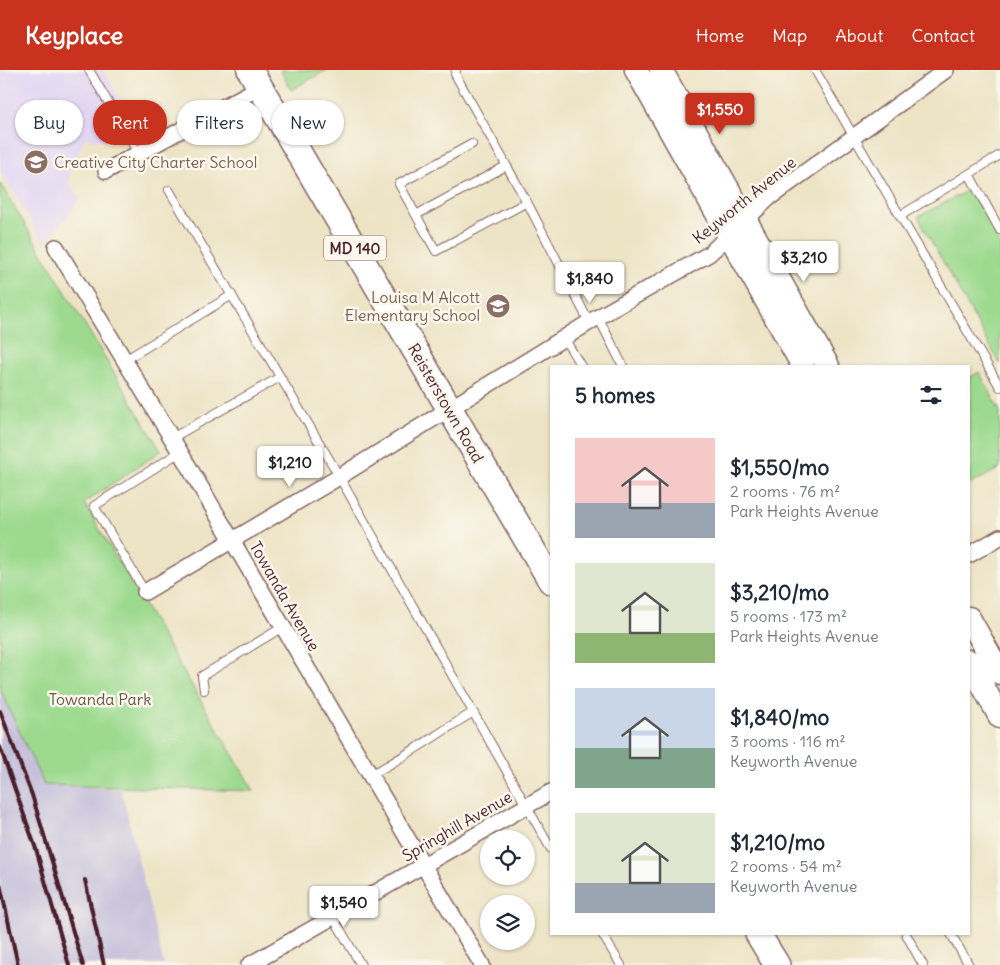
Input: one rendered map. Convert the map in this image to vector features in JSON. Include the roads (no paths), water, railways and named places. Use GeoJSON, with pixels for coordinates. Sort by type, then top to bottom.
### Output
{"type":"FeatureCollection","features":[{"type":"Feature","properties":{"kind":"main road"},"geometry":{"type":"LineString","coordinates":[[636,70],[802,365]]}},
{"type":"Feature","properties":{"kind":"main road"},"geometry":{"type":"LineString","coordinates":[[661,70],[827,365]]}},
{"type":"Feature","properties":{"kind":"main road","name":"Reisterstown Road"},"geometry":{"type":"LineString","coordinates":[[255,79],[550,579]]}},
{"type":"Feature","properties":{"kind":"main road"},"geometry":{"type":"LineString","coordinates":[[970,620],[1000,673]]}},
{"type":"Feature","properties":{"kind":"main road"},"geometry":{"type":"LineString","coordinates":[[970,663],[1000,717]]}},
{"type":"Feature","properties":{"kind":"main road"},"geometry":{"type":"LineString","coordinates":[[759,935],[777,965]]}},
{"type":"Feature","properties":{"kind":"street","name":"Keyworth Avenue"},"geometry":{"type":"LineString","coordinates":[[145,592],[338,477],[594,320],[709,254],[769,198],[946,70]]}},
{"type":"Feature","properties":{"kind":"street"},"geometry":{"type":"LineString","coordinates":[[106,171],[138,154],[255,79]]}},
{"type":"Feature","properties":{"kind":"street","name":"Towanda Avenue"},"geometry":{"type":"LineString","coordinates":[[56,247],[172,438],[482,965]]}},
{"type":"Feature","properties":{"kind":"street"},"geometry":{"type":"LineString","coordinates":[[970,554],[1000,537]]}},
{"type":"Feature","properties":{"kind":"street","name":"Springhill Avenue"},"geometry":{"type":"LineString","coordinates":[[250,965],[550,793]]}},
{"type":"Feature","properties":{"kind":"lane"},"geometry":{"type":"LineString","coordinates":[[89,70],[138,154]]}},
{"type":"Feature","properties":{"kind":"lane"},"geometry":{"type":"LineString","coordinates":[[456,70],[455,74],[506,166],[594,320],[623,365]]}},
{"type":"Feature","properties":{"kind":"lane"},"geometry":{"type":"LineString","coordinates":[[815,70],[1000,387]]}},
{"type":"Feature","properties":{"kind":"lane"},"geometry":{"type":"LineString","coordinates":[[472,144],[399,184],[436,251],[527,202]]}},
{"type":"Feature","properties":{"kind":"lane"},"geometry":{"type":"LineString","coordinates":[[900,216],[1000,155]]}},
{"type":"Feature","properties":{"kind":"lane"},"geometry":{"type":"LineString","coordinates":[[416,215],[506,166]]}},
{"type":"Feature","properties":{"kind":"lane"},"geometry":{"type":"LineString","coordinates":[[969,174],[1000,230]]}},
{"type":"Feature","properties":{"kind":"lane"},"geometry":{"type":"LineString","coordinates":[[169,190],[338,477],[550,848]]}},
{"type":"Feature","properties":{"kind":"lane"},"geometry":{"type":"LineString","coordinates":[[125,360],[232,295]]}},
{"type":"Feature","properties":{"kind":"lane"},"geometry":{"type":"LineString","coordinates":[[564,338],[580,365]]}},
{"type":"Feature","properties":{"kind":"lane"},"geometry":{"type":"LineString","coordinates":[[172,438],[280,377]]}},
{"type":"Feature","properties":{"kind":"lane"},"geometry":{"type":"LineString","coordinates":[[145,592],[94,506],[180,452]]}},
{"type":"Feature","properties":{"kind":"lane"},"geometry":{"type":"LineString","coordinates":[[204,690],[202,676],[283,627]]}},
{"type":"Feature","properties":{"kind":"lane"},"geometry":{"type":"LineString","coordinates":[[370,775],[396,762],[420,744],[472,713]]}},
{"type":"Feature","properties":{"kind":"lane"},"geometry":{"type":"LineString","coordinates":[[333,917],[362,965]]}},
{"type":"Feature","properties":{"kind":"lane"},"geometry":{"type":"LineString","coordinates":[[603,935],[621,965]]}},
{"type":"Feature","properties":{"kind":"lane"},"geometry":{"type":"LineString","coordinates":[[907,935],[924,965]]}},
{"type":"Feature","properties":{"kind":"lane"},"geometry":{"type":"LineString","coordinates":[[952,935],[969,965]]}},
{"type":"Feature","properties":{"kind":"railway"},"geometry":{"type":"LineString","coordinates":[[0,711],[32,795],[83,965]]}},
{"type":"Feature","properties":{"kind":"railway"},"geometry":{"type":"LineString","coordinates":[[0,747],[36,849],[69,965]]}},
{"type":"Feature","properties":{"kind":"railway"},"geometry":{"type":"LineString","coordinates":[[85,880],[104,965]]}},
{"type":"Feature","properties":{"kind":"railway"},"geometry":{"type":"LineString","coordinates":[[0,884],[18,965]]}},
{"type":"Feature","properties":{"kind":"place","name":"Creative City Charter School"},"geometry":{"type":"Point","coordinates":[36,162]}},
{"type":"Feature","properties":{"kind":"place","name":"Louisa M Alcott Elementary School"},"geometry":{"type":"Point","coordinates":[498,306]}},
{"type":"Feature","properties":{"kind":"park label","name":"Towanda Park"},"geometry":{"type":"Point","coordinates":[100,699]}}]}
